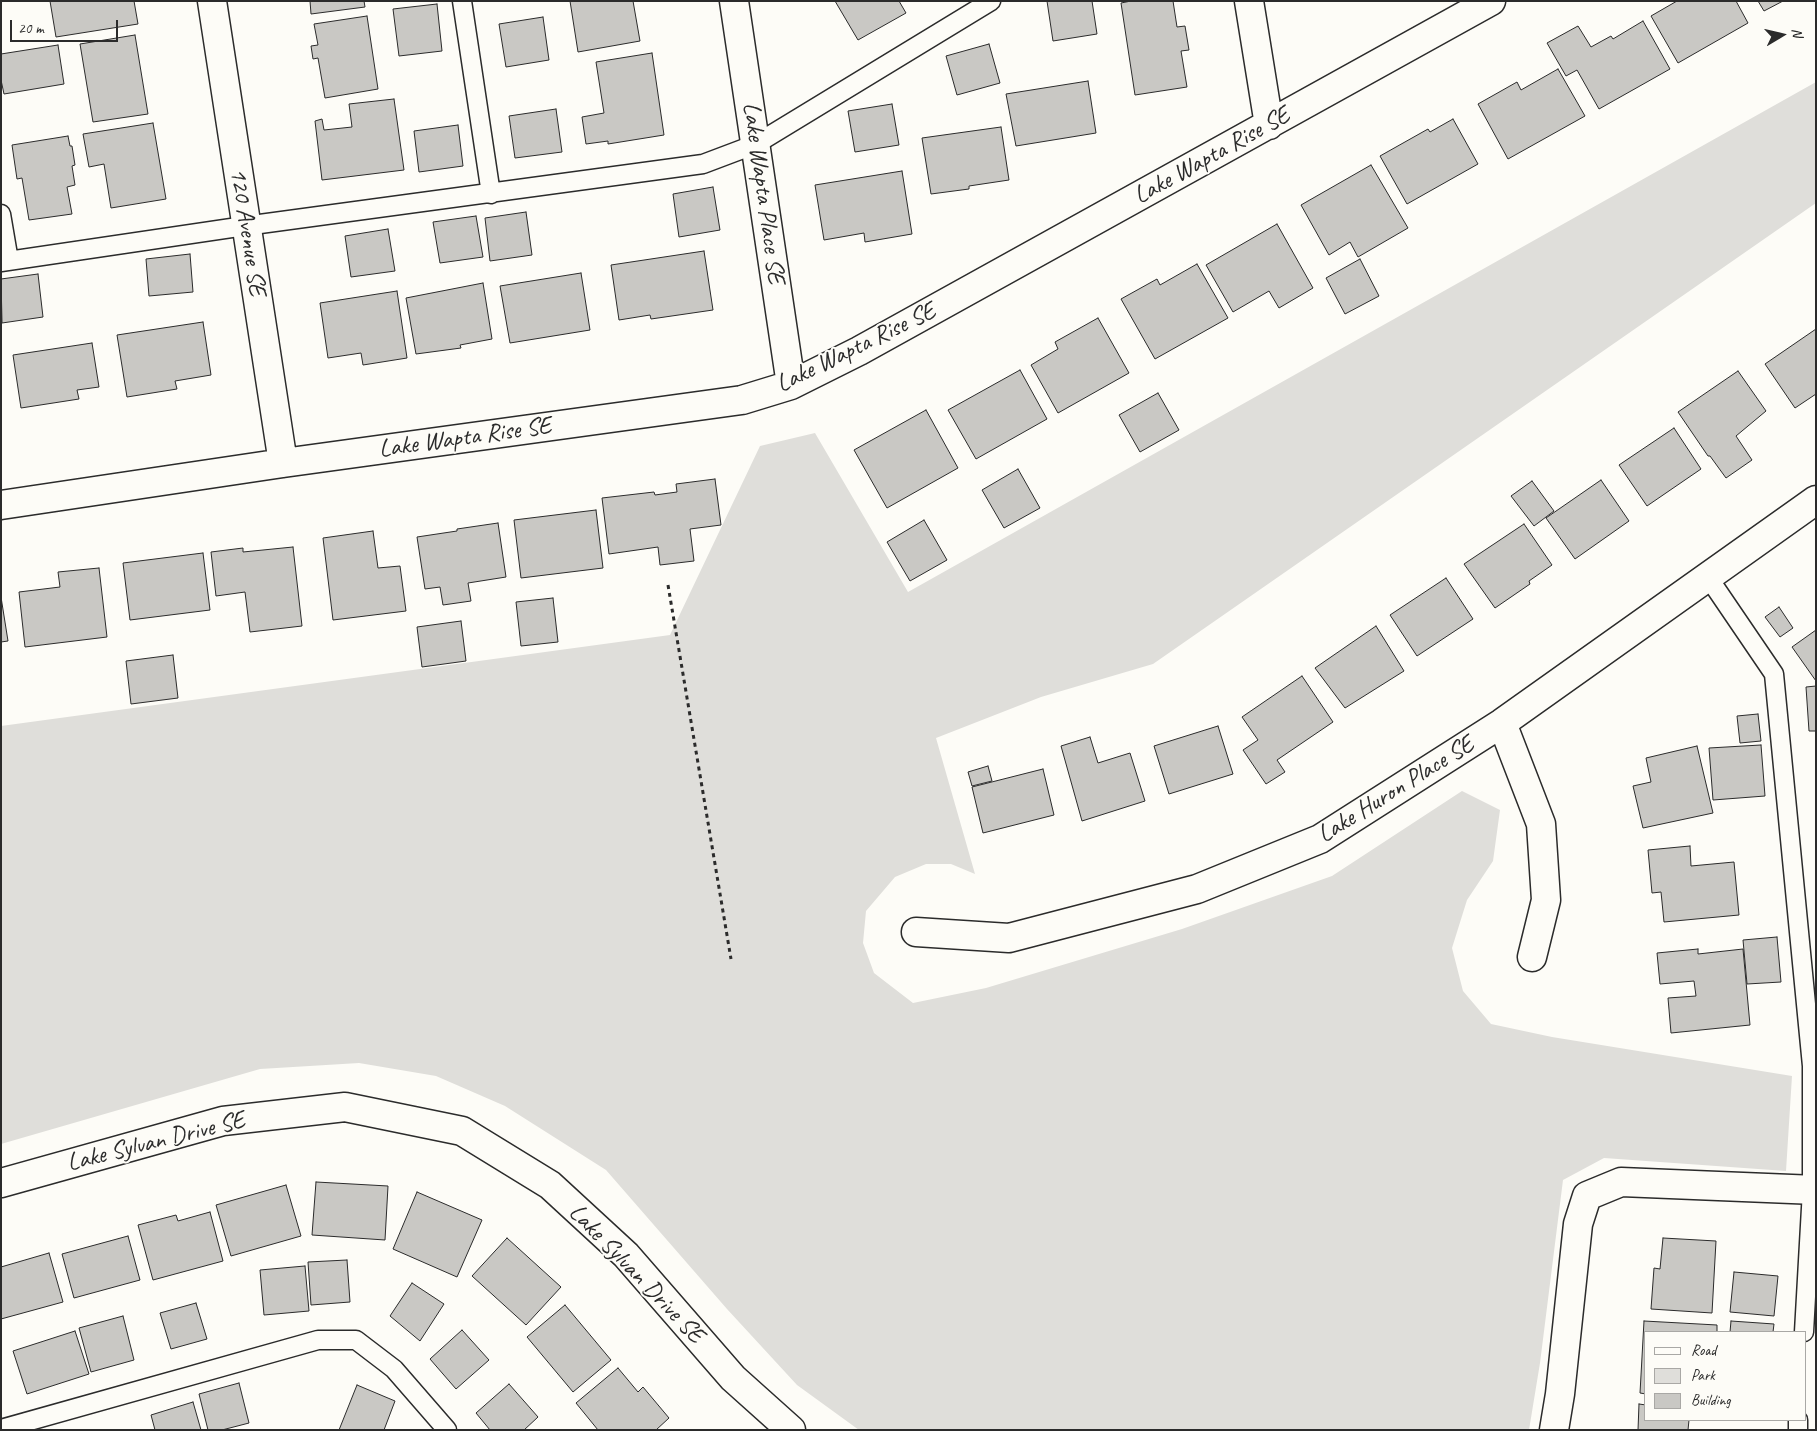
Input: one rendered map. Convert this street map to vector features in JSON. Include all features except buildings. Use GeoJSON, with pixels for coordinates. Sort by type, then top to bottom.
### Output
{"type":"FeatureCollection","features":[{"type":"Feature","properties":{"kind":"street","name":"120 Avenue SE"},"geometry":{"type":"LineString","coordinates":[[212,1],[283,463]]}},
{"type":"Feature","properties":{"kind":"street","name":"Lake Wapta Place SE"},"geometry":{"type":"LineString","coordinates":[[734,1],[791,385]]}},
{"type":"Feature","properties":{"kind":"street"},"geometry":{"type":"LineString","coordinates":[[1249,1],[1269,125]]}},
{"type":"Feature","properties":{"kind":"street","name":"Lake Wapta Rise SE"},"geometry":{"type":"LineString","coordinates":[[1,504],[742,400],[791,385],[868,346],[1491,1]]}},
{"type":"Feature","properties":{"kind":"street","name":"Lake Huron Place SE"},"geometry":{"type":"LineString","coordinates":[[916,932],[1009,938],[1197,889],[1320,839],[1502,723],[1816,500]]}},
{"type":"Feature","properties":{"kind":"street"},"geometry":{"type":"LineString","coordinates":[[1502,723],[1541,824],[1546,900],[1532,957]]}},
{"type":"Feature","properties":{"kind":"street","name":"Lake Sylvan Drive SE"},"geometry":{"type":"LineString","coordinates":[[1,1183],[223,1121],[345,1108],[462,1132],[550,1186],[626,1256],[733,1378],[791,1430]]}},
{"type":"Feature","properties":{"kind":"street"},"geometry":{"type":"LineString","coordinates":[[1554,1430],[1560,1394],[1578,1224],[1587,1196],[1621,1182],[1814,1190]]}},
{"type":"Feature","properties":{"kind":"lane"},"geometry":{"type":"LineString","coordinates":[[462,1],[491,194]]}},
{"type":"Feature","properties":{"kind":"lane"},"geometry":{"type":"LineString","coordinates":[[1,214],[5,262],[246,226],[703,164],[756,144],[991,1]]}},
{"type":"Feature","properties":{"kind":"lane"},"geometry":{"type":"LineString","coordinates":[[1708,577],[1774,674],[1812,1066],[1814,1190],[1804,1331]]}},
{"type":"Feature","properties":{"kind":"lane"},"geometry":{"type":"LineString","coordinates":[[1,1429],[318,1340],[356,1340],[394,1369],[447,1430]]}},
{"type":"Feature","properties":{"kind":"path"},"geometry":{"type":"LineString","coordinates":[[668,585],[731,959]]}},
{"type":"Feature","properties":{"kind":"green space"},"geometry":{"type":"Polygon","coordinates":[[[1816,82],[1816,203],[1153,664],[1041,697],[936,738],[975,874],[951,864],[926,864],[895,877],[866,911],[863,943],[874,973],[913,1003],[986,988],[1182,929],[1332,876],[1462,791],[1500,810],[1493,861],[1467,900],[1452,948],[1463,991],[1491,1024],[1552,1037],[1792,1076],[1786,1171],[1604,1158],[1563,1180],[1540,1363],[1529,1430],[859,1430],[797,1385],[727,1309],[606,1170],[505,1106],[436,1076],[359,1063],[260,1069],[1,1144],[1,726],[670,635],[760,446],[815,433],[908,592],[1816,82]]]}}]}
